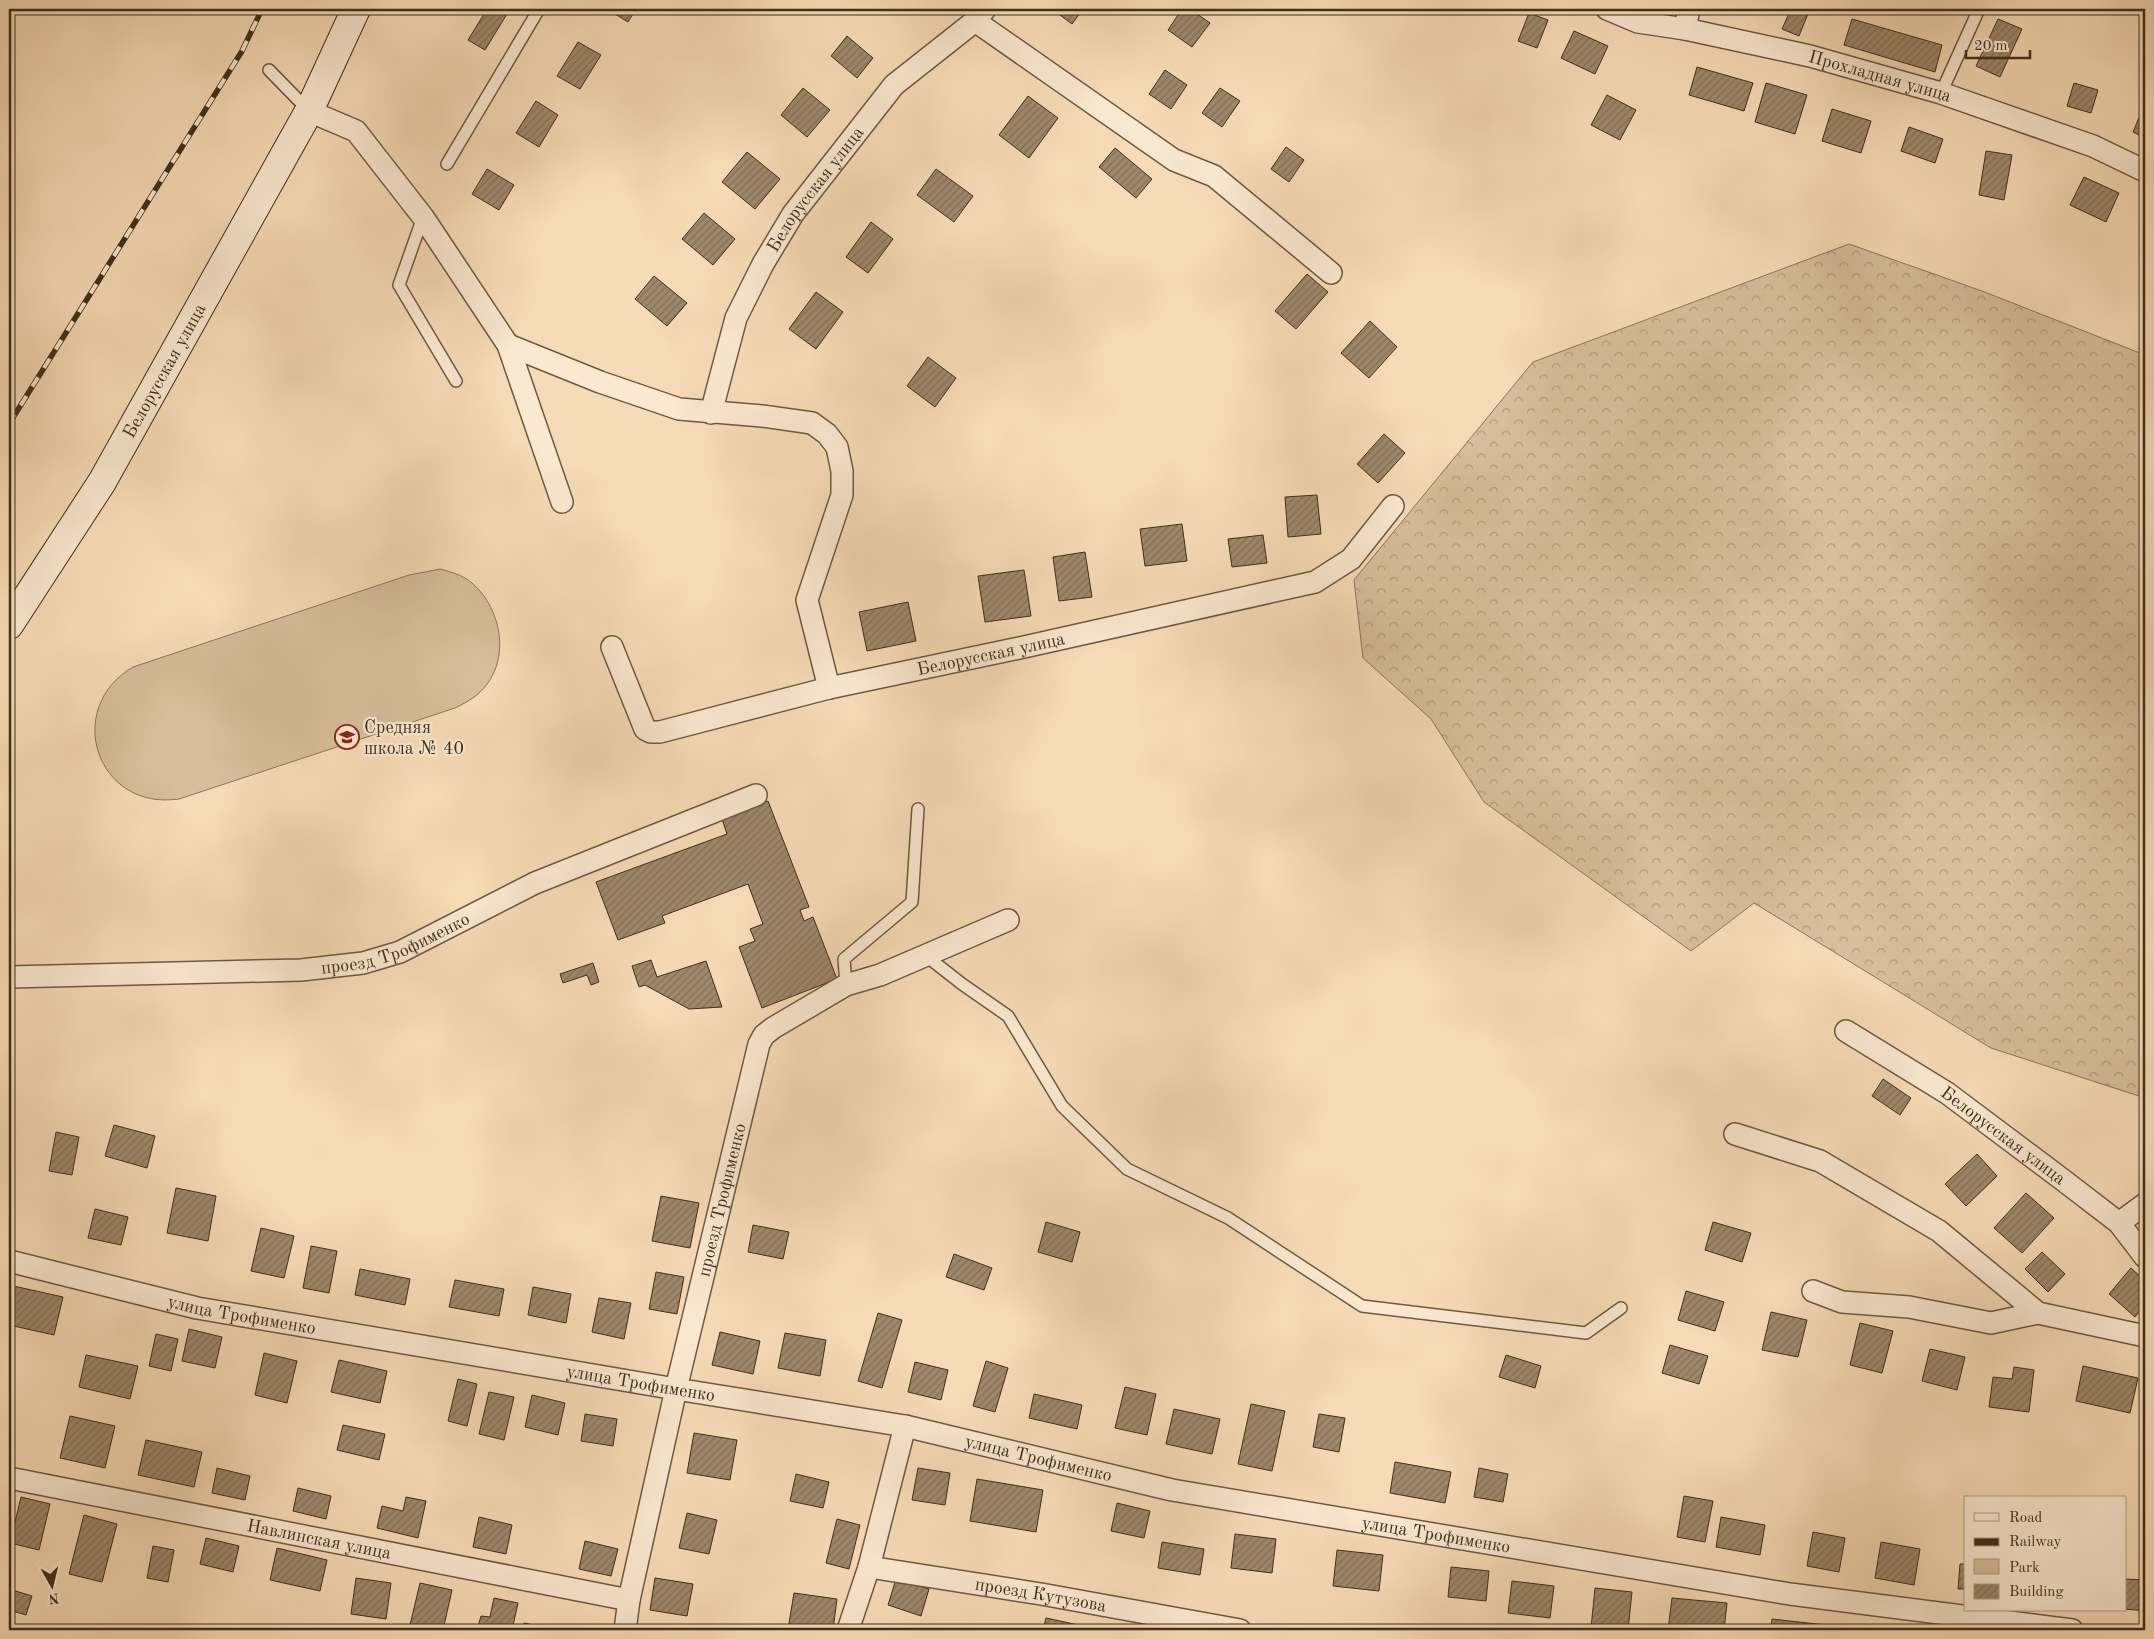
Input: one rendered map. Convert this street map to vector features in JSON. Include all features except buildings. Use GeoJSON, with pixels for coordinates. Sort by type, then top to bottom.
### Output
{"type":"FeatureCollection","features":[{"type":"Feature","properties":{"kind":"main road","name":"Белорусская улица"},"geometry":{"type":"LineString","coordinates":[[9,624],[102,482],[308,111],[356,9]]}},
{"type":"Feature","properties":{"kind":"street","name":"Прохладная улица"},"geometry":{"type":"LineString","coordinates":[[1607,9],[1638,22],[1685,29],[1810,56],[1941,93],[2093,146],[2145,170]]}},
{"type":"Feature","properties":{"kind":"street"},"geometry":{"type":"LineString","coordinates":[[1685,29],[1689,9]]}},
{"type":"Feature","properties":{"kind":"street"},"geometry":{"type":"LineString","coordinates":[[980,15],[1174,160],[1214,176],[1331,273]]}},
{"type":"Feature","properties":{"kind":"street","name":"Белорусская улица"},"geometry":{"type":"LineString","coordinates":[[711,413],[736,318],[763,264],[793,214],[894,85],[980,15]]}},
{"type":"Feature","properties":{"kind":"street"},"geometry":{"type":"LineString","coordinates":[[308,111],[356,131],[423,218],[508,345],[562,502]]}},
{"type":"Feature","properties":{"kind":"street"},"geometry":{"type":"LineString","coordinates":[[508,345],[600,382],[679,409],[762,416],[812,423],[827,434],[837,447],[842,471],[842,495],[807,600],[829,688]]}},
{"type":"Feature","properties":{"kind":"street","name":"Белорусская улица"},"geometry":{"type":"LineString","coordinates":[[612,647],[645,729],[651,732],[660,732],[829,688],[1315,582],[1351,559],[1393,506]]}},
{"type":"Feature","properties":{"kind":"street","name":"проезд Трофименко"},"geometry":{"type":"LineString","coordinates":[[9,977],[301,970],[363,964],[400,952],[535,883],[756,795]]}},
{"type":"Feature","properties":{"kind":"street","name":"проезд Трофименко"},"geometry":{"type":"LineString","coordinates":[[625,1630],[629,1600],[676,1389],[759,1044],[764,1036],[773,1028],[846,985],[880,975],[1008,920]]}},
{"type":"Feature","properties":{"kind":"street","name":"Белорусская улица"},"geometry":{"type":"LineString","coordinates":[[1846,1031],[1947,1093],[2120,1223],[2145,1257]]}},
{"type":"Feature","properties":{"kind":"street"},"geometry":{"type":"LineString","coordinates":[[1735,1134],[1820,1161],[1940,1231],[2038,1313]]}},
{"type":"Feature","properties":{"kind":"street"},"geometry":{"type":"LineString","coordinates":[[2120,1223],[2145,1204]]}},
{"type":"Feature","properties":{"kind":"street","name":"улица Трофименко"},"geometry":{"type":"LineString","coordinates":[[9,1261],[197,1308],[905,1426],[1172,1490],[1790,1594],[2072,1630]]}},
{"type":"Feature","properties":{"kind":"street"},"geometry":{"type":"LineString","coordinates":[[1813,1291],[1842,1302],[1909,1307],[1991,1322],[2038,1313],[2145,1336]]}},
{"type":"Feature","properties":{"kind":"street"},"geometry":{"type":"LineString","coordinates":[[848,1630],[869,1567],[905,1426]]}},
{"type":"Feature","properties":{"kind":"street","name":"Навлинская улица"},"geometry":{"type":"LineString","coordinates":[[9,1478],[629,1600]]}},
{"type":"Feature","properties":{"kind":"street","name":"проезд Кутузова"},"geometry":{"type":"LineString","coordinates":[[869,1567],[1041,1594],[1240,1630]]}},
{"type":"Feature","properties":{"kind":"lane"},"geometry":{"type":"LineString","coordinates":[[447,164],[539,9]]}},
{"type":"Feature","properties":{"kind":"lane"},"geometry":{"type":"LineString","coordinates":[[1941,93],[1979,9]]}},
{"type":"Feature","properties":{"kind":"lane"},"geometry":{"type":"LineString","coordinates":[[269,70],[308,111]]}},
{"type":"Feature","properties":{"kind":"lane"},"geometry":{"type":"LineString","coordinates":[[423,218],[400,285],[456,381]]}},
{"type":"Feature","properties":{"kind":"lane"},"geometry":{"type":"LineString","coordinates":[[846,985],[844,960],[912,902],[918,809]]}},
{"type":"Feature","properties":{"kind":"lane"},"geometry":{"type":"LineString","coordinates":[[925,955],[1008,1016],[1062,1106],[1127,1169],[1228,1218],[1362,1306],[1586,1333],[1621,1308]]}},
{"type":"Feature","properties":{"kind":"green space"},"geometry":{"type":"Polygon","coordinates":[[[1849,244],[1982,291],[2145,355],[2145,1098],[1991,1048],[1754,903],[1691,951],[1484,802],[1431,719],[1363,658],[1354,580],[1533,362],[1849,244]]]}},
{"type":"Feature","properties":{"kind":"green space"},"geometry":{"type":"Polygon","coordinates":[[[440,569],[461,576],[472,583],[483,594],[496,622],[499,637],[499,653],[496,668],[489,682],[470,700],[455,708],[179,799],[150,798],[127,789],[110,773],[99,753],[95,730],[99,707],[111,685],[133,667],[409,575],[440,569]]]}},
{"type":"Feature","properties":{"kind":"railway"},"geometry":{"type":"LineString","coordinates":[[9,424],[242,51],[262,9]]}},
{"type":"Feature","properties":{"kind":"place","name":"Средняя школа № 40"},"geometry":{"type":"Point","coordinates":[347,737]}}]}
